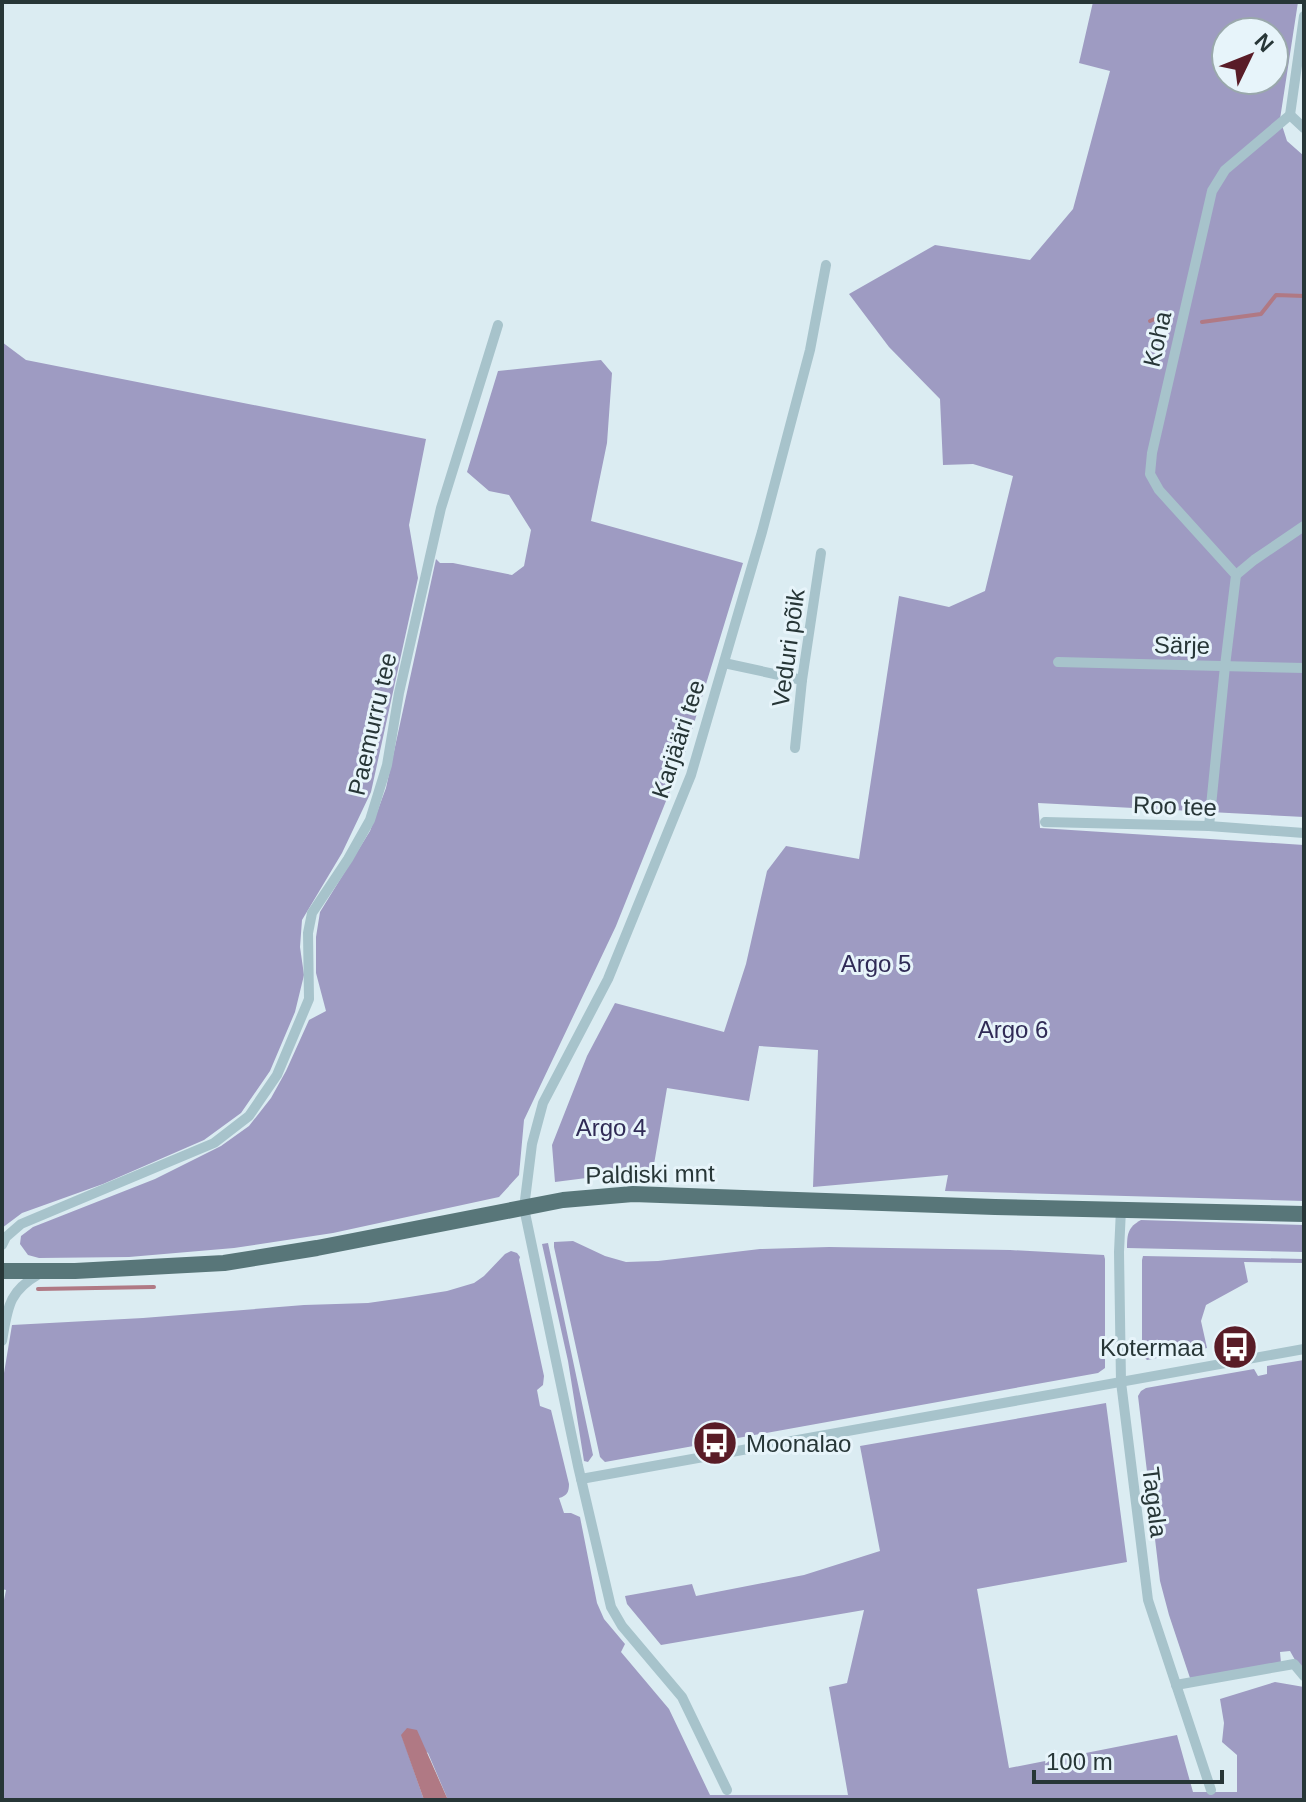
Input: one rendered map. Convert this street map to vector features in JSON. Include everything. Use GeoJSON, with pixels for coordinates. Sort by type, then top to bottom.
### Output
{"type":"FeatureCollection","features":[{"type":"Feature","properties":{"kind":"main road","name":"Paldiski mnt"},"geometry":{"type":"LineString","coordinates":[[2,1271],[118,1270],[224,1263],[563,1200],[633,1194],[1304,1214]]}},
{"type":"Feature","properties":{"kind":"street"},"geometry":{"type":"LineString","coordinates":[[1304,16],[1290,115],[1304,128]]}},
{"type":"Feature","properties":{"kind":"street","name":"Koha"},"geometry":{"type":"LineString","coordinates":[[1236,575],[1159,490],[1150,474],[1152,453],[1212,191],[1225,170],[1290,115]]}},
{"type":"Feature","properties":{"kind":"street","name":"Karjääri tee"},"geometry":{"type":"LineString","coordinates":[[524,1208],[532,1144],[543,1103],[608,979],[691,775],[762,532],[810,350],[826,265]]}},
{"type":"Feature","properties":{"kind":"street","name":"Paemurru tee"},"geometry":{"type":"LineString","coordinates":[[2,1245],[6,1237],[21,1224],[214,1143],[249,1116],[277,1075],[309,999],[308,933],[312,913],[370,820],[387,765],[399,693],[441,508],[498,325]]}},
{"type":"Feature","properties":{"kind":"street"},"geometry":{"type":"LineString","coordinates":[[1209,826],[1236,575],[1304,526]]}},
{"type":"Feature","properties":{"kind":"street","name":"Veduri põik"},"geometry":{"type":"LineString","coordinates":[[795,748],[821,553]]}},
{"type":"Feature","properties":{"kind":"street","name":"Särje"},"geometry":{"type":"LineString","coordinates":[[1058,662],[1304,668]]}},
{"type":"Feature","properties":{"kind":"street"},"geometry":{"type":"LineString","coordinates":[[724,663],[802,680]]}},
{"type":"Feature","properties":{"kind":"street","name":"Roo tee"},"geometry":{"type":"LineString","coordinates":[[1045,822],[1209,826],[1304,833]]}},
{"type":"Feature","properties":{"kind":"street"},"geometry":{"type":"LineString","coordinates":[[524,1208],[611,1607],[622,1626],[682,1697],[727,1790]]}},
{"type":"Feature","properties":{"kind":"street","name":"Tagala"},"geometry":{"type":"LineString","coordinates":[[1121,1209],[1121,1382],[1148,1600],[1211,1790]]}},
{"type":"Feature","properties":{"kind":"street"},"geometry":{"type":"LineString","coordinates":[[2,1341],[6,1315],[20,1286],[45,1271]]}},
{"type":"Feature","properties":{"kind":"street"},"geometry":{"type":"LineString","coordinates":[[2,1301],[6,1315]]}},
{"type":"Feature","properties":{"kind":"street"},"geometry":{"type":"LineString","coordinates":[[581,1479],[1304,1349]]}},
{"type":"Feature","properties":{"kind":"street"},"geometry":{"type":"LineString","coordinates":[[1176,1685],[1294,1664],[1304,1676]]}},
{"type":"Feature","properties":{"kind":"green space"},"geometry":{"type":"Polygon","coordinates":[[[1093,2],[1298,2],[1290,54],[1290,16],[1210,16],[1210,96],[1284,96],[1280,119],[1287,141],[1304,156],[1304,817],[1038,803],[1040,828],[1304,845],[1304,1201],[945,1191],[948,1175],[813,1187],[818,1050],[759,1046],[749,1101],[667,1088],[652,1176],[602,1176],[555,1182],[552,1145],[587,1056],[615,1003],[724,1032],[746,964],[767,871],[786,846],[859,859],[899,596],[949,607],[985,591],[1013,476],[973,464],[943,465],[940,399],[889,347],[849,294],[935,245],[1030,260],[1073,209],[1110,71],[1079,63],[1093,2]]]}},
{"type":"Feature","properties":{"kind":"green space"},"geometry":{"type":"Polygon","coordinates":[[[2,342],[26,360],[426,439],[409,525],[418,578],[371,792],[342,853],[302,920],[300,947],[304,975],[295,1012],[270,1071],[241,1113],[204,1140],[103,1184],[22,1213],[2,1228],[2,342]]]}},
{"type":"Feature","properties":{"kind":"green space"},"geometry":{"type":"Polygon","coordinates":[[[601,360],[612,373],[607,443],[591,521],[743,563],[684,756],[616,926],[524,1120],[519,1175],[499,1197],[333,1233],[234,1248],[129,1257],[39,1258],[28,1255],[20,1244],[21,1236],[33,1227],[155,1179],[221,1146],[249,1126],[271,1098],[309,1020],[326,1011],[316,973],[320,912],[370,831],[386,788],[436,559],[440,563],[512,575],[524,566],[531,530],[509,495],[489,491],[467,472],[498,371],[601,360]]]}},
{"type":"Feature","properties":{"kind":"green space"},"geometry":{"type":"Polygon","coordinates":[[[1141,1220],[1304,1225],[1304,1252],[1127,1248],[1129,1231],[1141,1220]]]}},
{"type":"Feature","properties":{"kind":"green space"},"geometry":{"type":"Polygon","coordinates":[[[573,1241],[626,1262],[760,1249],[829,1247],[1104,1255],[1105,1368],[1098,1373],[605,1462],[600,1457],[554,1247],[554,1242],[573,1241]]]}},
{"type":"Feature","properties":{"kind":"green space"},"geometry":{"type":"Polygon","coordinates":[[[548,1243],[593,1455],[588,1462],[584,1461],[568,1361],[542,1244],[548,1243]]]}},
{"type":"Feature","properties":{"kind":"green space"},"geometry":{"type":"Polygon","coordinates":[[[511,1251],[520,1257],[544,1376],[543,1385],[537,1390],[540,1406],[551,1410],[569,1484],[567,1493],[559,1498],[564,1513],[580,1517],[597,1603],[604,1619],[625,1644],[621,1652],[669,1709],[710,1795],[848,1795],[829,1687],[847,1683],[864,1610],[661,1645],[627,1604],[625,1596],[692,1584],[696,1596],[804,1575],[880,1551],[860,1446],[1106,1403],[1127,1562],[977,1589],[1009,1768],[1177,1735],[1193,1792],[1237,1792],[1237,1755],[1222,1742],[1224,1723],[1220,1699],[1275,1682],[1304,1687],[1304,1800],[448,1800],[428,1753],[402,1736],[424,1800],[2,1800],[2,1610],[6,1590],[2,1589],[2,1385],[12,1325],[368,1303],[403,1298],[474,1283],[511,1251]]]}},
{"type":"Feature","properties":{"kind":"green space"},"geometry":{"type":"Polygon","coordinates":[[[1143,1256],[1304,1259],[1304,1263],[1244,1262],[1248,1282],[1206,1305],[1201,1321],[1207,1348],[1147,1360],[1142,1355],[1143,1256]]]}},
{"type":"Feature","properties":{"kind":"green space"},"geometry":{"type":"Polygon","coordinates":[[[1304,1360],[1304,1676],[1290,1651],[1280,1652],[1281,1663],[1190,1678],[1160,1581],[1138,1396],[1146,1388],[1254,1369],[1258,1376],[1267,1374],[1267,1366],[1304,1360]]]}},
{"type":"Feature","properties":{"kind":"shaded area"},"geometry":{"type":"Polygon","coordinates":[[[407,1728],[417,1730],[448,1800],[424,1800],[401,1735],[407,1728]]]}},
{"type":"Feature","properties":{"kind":"waterway"},"geometry":{"type":"LineString","coordinates":[[1202,322],[1261,314],[1276,295],[1304,296]]}},
{"type":"Feature","properties":{"kind":"waterway"},"geometry":{"type":"LineString","coordinates":[[1150,321],[1166,314]]}},
{"type":"Feature","properties":{"kind":"waterway"},"geometry":{"type":"LineString","coordinates":[[38,1289],[154,1287]]}},
{"type":"Feature","properties":{"kind":"place","name":"Kotermaa"},"geometry":{"type":"Point","coordinates":[1235,1347]}},
{"type":"Feature","properties":{"kind":"place","name":"Moonalao"},"geometry":{"type":"Point","coordinates":[715,1443]}},
{"type":"Feature","properties":{"kind":"park label","name":"Argo 5"},"geometry":{"type":"Point","coordinates":[876,963]}},
{"type":"Feature","properties":{"kind":"park label","name":"Argo 6"},"geometry":{"type":"Point","coordinates":[1013,1029]}},
{"type":"Feature","properties":{"kind":"park label","name":"Argo 4"},"geometry":{"type":"Point","coordinates":[611,1127]}}]}
